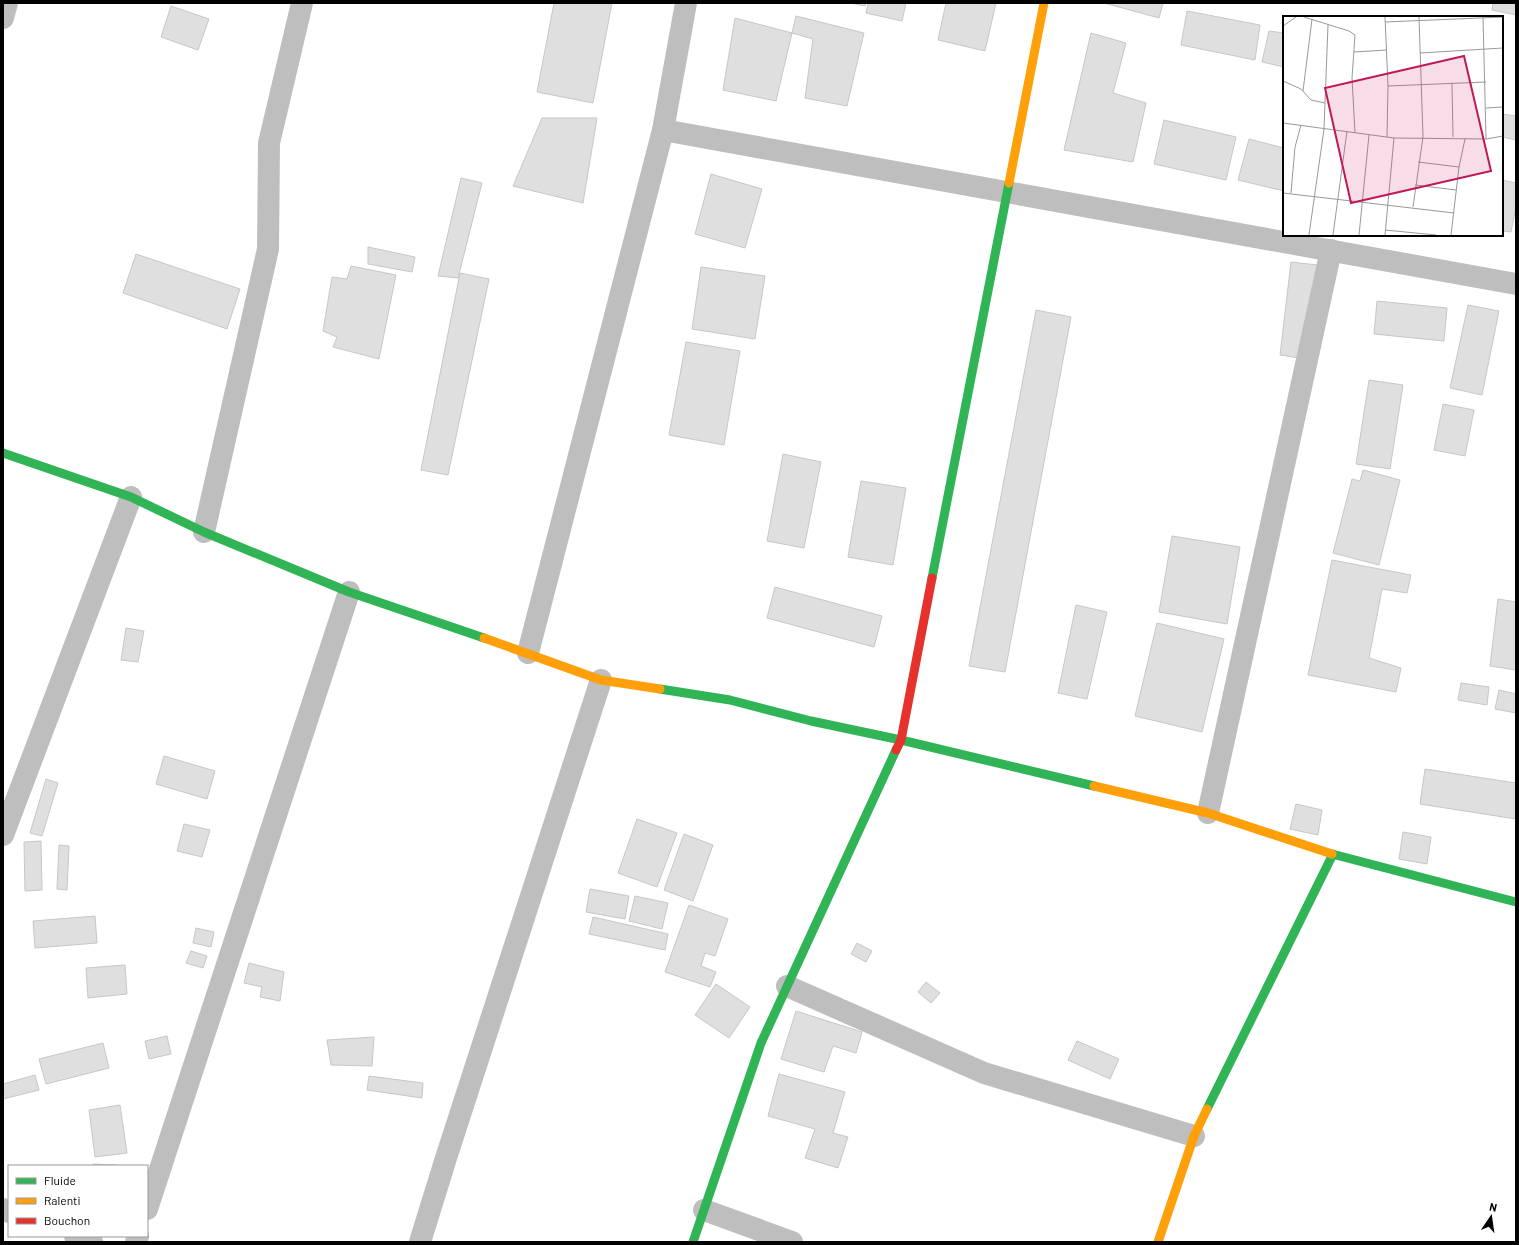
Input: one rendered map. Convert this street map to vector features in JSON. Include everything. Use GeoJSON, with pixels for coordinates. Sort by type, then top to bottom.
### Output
{"type":"FeatureCollection","features":[{"type":"Feature","properties":{"kind":"street"},"geometry":{"type":"LineString","coordinates":[[3,18],[7,3]]}},
{"type":"Feature","properties":{"kind":"street"},"geometry":{"type":"LineString","coordinates":[[204,532],[268,249],[269,143],[302,3]]}},
{"type":"Feature","properties":{"kind":"street"},"geometry":{"type":"LineString","coordinates":[[528,653],[663,130],[686,3]]}},
{"type":"Feature","properties":{"kind":"street"},"geometry":{"type":"LineString","coordinates":[[693,1242],[761,1043],[901,740],[1044,3]]}},
{"type":"Feature","properties":{"kind":"street"},"geometry":{"type":"LineString","coordinates":[[663,130],[1516,284]]}},
{"type":"Feature","properties":{"kind":"street"},"geometry":{"type":"LineString","coordinates":[[1208,813],[1331,250]]}},
{"type":"Feature","properties":{"kind":"street"},"geometry":{"type":"LineString","coordinates":[[3,453],[131,496],[204,532],[349,592],[528,653],[601,680],[730,700],[810,721],[901,740],[1208,813],[1333,854],[1516,902]]}},
{"type":"Feature","properties":{"kind":"street"},"geometry":{"type":"LineString","coordinates":[[3,835],[131,496]]}},
{"type":"Feature","properties":{"kind":"street"},"geometry":{"type":"LineString","coordinates":[[148,1206],[349,592]]}},
{"type":"Feature","properties":{"kind":"street"},"geometry":{"type":"LineString","coordinates":[[420,1242],[601,680]]}},
{"type":"Feature","properties":{"kind":"street"},"geometry":{"type":"LineString","coordinates":[[1158,1242],[1194,1136],[1333,854]]}},
{"type":"Feature","properties":{"kind":"street"},"geometry":{"type":"LineString","coordinates":[[787,986],[984,1073],[1194,1136]]}},
{"type":"Feature","properties":{"kind":"street"},"geometry":{"type":"LineString","coordinates":[[704,1210],[792,1242]]}},
{"type":"Feature","properties":{"kind":"street"},"geometry":{"type":"LineString","coordinates":[[78,1237],[92,1242]]}},
{"type":"Feature","properties":{"kind":"building"},"geometry":{"type":"Polygon","coordinates":[[[554,3],[612,3],[593,103],[537,92],[554,3]]]}},
{"type":"Feature","properties":{"kind":"building"},"geometry":{"type":"Polygon","coordinates":[[[851,3],[866,3],[865,6],[851,3]]]}},
{"type":"Feature","properties":{"kind":"building"},"geometry":{"type":"Polygon","coordinates":[[[868,3],[906,3],[902,21],[866,13],[868,3]]]}},
{"type":"Feature","properties":{"kind":"building"},"geometry":{"type":"Polygon","coordinates":[[[946,3],[996,3],[985,51],[938,40],[946,3]]]}},
{"type":"Feature","properties":{"kind":"building"},"geometry":{"type":"Polygon","coordinates":[[[1104,3],[1163,3],[1159,18],[1104,3]]]}},
{"type":"Feature","properties":{"kind":"building"},"geometry":{"type":"Polygon","coordinates":[[[1493,3],[1516,3],[1516,15],[1492,10],[1493,3]]]}},
{"type":"Feature","properties":{"kind":"building"},"geometry":{"type":"Polygon","coordinates":[[[171,6],[209,19],[198,50],[161,37],[171,6]]]}},
{"type":"Feature","properties":{"kind":"building"},"geometry":{"type":"Polygon","coordinates":[[[1187,11],[1260,25],[1255,60],[1181,45],[1187,11]]]}},
{"type":"Feature","properties":{"kind":"building"},"geometry":{"type":"Polygon","coordinates":[[[796,16],[864,33],[847,106],[805,98],[813,39],[792,33],[796,16]]]}},
{"type":"Feature","properties":{"kind":"building"},"geometry":{"type":"Polygon","coordinates":[[[735,18],[792,33],[776,101],[723,90],[735,18]]]}},
{"type":"Feature","properties":{"kind":"building"},"geometry":{"type":"Polygon","coordinates":[[[1269,31],[1283,33],[1283,67],[1262,62],[1269,31]]]}},
{"type":"Feature","properties":{"kind":"building"},"geometry":{"type":"Polygon","coordinates":[[[1091,33],[1126,43],[1113,93],[1146,103],[1133,162],[1064,150],[1091,33]]]}},
{"type":"Feature","properties":{"kind":"building"},"geometry":{"type":"Polygon","coordinates":[[[1503,114],[1516,116],[1516,140],[1503,137],[1503,114]]]}},
{"type":"Feature","properties":{"kind":"building"},"geometry":{"type":"Polygon","coordinates":[[[542,118],[597,118],[583,203],[513,186],[542,118]]]}},
{"type":"Feature","properties":{"kind":"building"},"geometry":{"type":"Polygon","coordinates":[[[1164,120],[1236,137],[1226,180],[1154,164],[1164,120]]]}},
{"type":"Feature","properties":{"kind":"building"},"geometry":{"type":"Polygon","coordinates":[[[1249,139],[1283,148],[1283,191],[1238,180],[1249,139]]]}},
{"type":"Feature","properties":{"kind":"building"},"geometry":{"type":"Polygon","coordinates":[[[711,174],[762,189],[745,248],[695,234],[711,174]]]}},
{"type":"Feature","properties":{"kind":"building"},"geometry":{"type":"Polygon","coordinates":[[[461,178],[482,183],[458,278],[438,276],[461,178]]]}},
{"type":"Feature","properties":{"kind":"building"},"geometry":{"type":"Polygon","coordinates":[[[1503,180],[1516,183],[1516,207],[1511,232],[1503,231],[1503,180]]]}},
{"type":"Feature","properties":{"kind":"building"},"geometry":{"type":"Polygon","coordinates":[[[368,247],[415,257],[412,272],[368,264],[368,247]]]}},
{"type":"Feature","properties":{"kind":"building"},"geometry":{"type":"Polygon","coordinates":[[[136,254],[240,289],[227,329],[123,293],[136,254]]]}},
{"type":"Feature","properties":{"kind":"building"},"geometry":{"type":"Polygon","coordinates":[[[1291,262],[1318,265],[1306,359],[1280,355],[1291,262]]]}},
{"type":"Feature","properties":{"kind":"building"},"geometry":{"type":"Polygon","coordinates":[[[351,266],[396,275],[379,359],[333,347],[337,337],[323,331],[332,277],[347,279],[351,266]]]}},
{"type":"Feature","properties":{"kind":"building"},"geometry":{"type":"Polygon","coordinates":[[[701,267],[765,276],[755,339],[692,329],[701,267]]]}},
{"type":"Feature","properties":{"kind":"building"},"geometry":{"type":"Polygon","coordinates":[[[460,273],[489,279],[448,475],[421,470],[460,273]]]}},
{"type":"Feature","properties":{"kind":"building"},"geometry":{"type":"Polygon","coordinates":[[[1377,301],[1447,308],[1444,341],[1374,334],[1377,301]]]}},
{"type":"Feature","properties":{"kind":"building"},"geometry":{"type":"Polygon","coordinates":[[[1468,305],[1499,311],[1482,395],[1450,388],[1468,305]]]}},
{"type":"Feature","properties":{"kind":"building"},"geometry":{"type":"Polygon","coordinates":[[[1036,310],[1071,317],[1005,672],[969,666],[1036,310]]]}},
{"type":"Feature","properties":{"kind":"building"},"geometry":{"type":"Polygon","coordinates":[[[686,342],[740,351],[724,445],[669,435],[686,342]]]}},
{"type":"Feature","properties":{"kind":"building"},"geometry":{"type":"Polygon","coordinates":[[[1369,380],[1403,385],[1390,469],[1356,464],[1369,380]]]}},
{"type":"Feature","properties":{"kind":"building"},"geometry":{"type":"Polygon","coordinates":[[[1443,404],[1474,410],[1465,456],[1434,450],[1443,404]]]}},
{"type":"Feature","properties":{"kind":"building"},"geometry":{"type":"Polygon","coordinates":[[[783,454],[821,462],[804,548],[767,541],[783,454]]]}},
{"type":"Feature","properties":{"kind":"building"},"geometry":{"type":"Polygon","coordinates":[[[1363,470],[1400,480],[1379,565],[1333,553],[1352,479],[1360,481],[1363,470]]]}},
{"type":"Feature","properties":{"kind":"building"},"geometry":{"type":"Polygon","coordinates":[[[861,481],[906,488],[893,565],[848,557],[861,481]]]}},
{"type":"Feature","properties":{"kind":"building"},"geometry":{"type":"Polygon","coordinates":[[[1172,536],[1240,547],[1227,624],[1159,612],[1172,536]]]}},
{"type":"Feature","properties":{"kind":"building"},"geometry":{"type":"Polygon","coordinates":[[[1332,560],[1411,575],[1407,593],[1382,589],[1369,658],[1401,668],[1396,692],[1308,675],[1332,560]]]}},
{"type":"Feature","properties":{"kind":"building"},"geometry":{"type":"Polygon","coordinates":[[[775,587],[882,616],[874,647],[767,618],[775,587]]]}},
{"type":"Feature","properties":{"kind":"building"},"geometry":{"type":"Polygon","coordinates":[[[1498,599],[1516,602],[1516,670],[1490,666],[1498,599]]]}},
{"type":"Feature","properties":{"kind":"building"},"geometry":{"type":"Polygon","coordinates":[[[1076,605],[1107,612],[1087,699],[1058,693],[1076,605]]]}},
{"type":"Feature","properties":{"kind":"building"},"geometry":{"type":"Polygon","coordinates":[[[1157,623],[1224,639],[1202,732],[1135,716],[1157,623]]]}},
{"type":"Feature","properties":{"kind":"building"},"geometry":{"type":"Polygon","coordinates":[[[126,628],[144,631],[138,662],[121,660],[126,628]]]}},
{"type":"Feature","properties":{"kind":"building"},"geometry":{"type":"Polygon","coordinates":[[[1461,683],[1489,687],[1487,705],[1458,700],[1461,683]]]}},
{"type":"Feature","properties":{"kind":"building"},"geometry":{"type":"Polygon","coordinates":[[[1499,690],[1516,694],[1516,713],[1495,709],[1499,690]]]}},
{"type":"Feature","properties":{"kind":"building"},"geometry":{"type":"Polygon","coordinates":[[[164,756],[215,771],[207,799],[156,784],[164,756]]]}},
{"type":"Feature","properties":{"kind":"building"},"geometry":{"type":"Polygon","coordinates":[[[1425,769],[1516,783],[1516,819],[1420,804],[1425,769]]]}},
{"type":"Feature","properties":{"kind":"building"},"geometry":{"type":"Polygon","coordinates":[[[46,779],[58,783],[42,836],[30,833],[46,779]]]}},
{"type":"Feature","properties":{"kind":"building"},"geometry":{"type":"Polygon","coordinates":[[[1296,804],[1322,810],[1318,835],[1290,829],[1296,804]]]}},
{"type":"Feature","properties":{"kind":"building"},"geometry":{"type":"Polygon","coordinates":[[[637,819],[677,833],[657,887],[618,873],[637,819]]]}},
{"type":"Feature","properties":{"kind":"building"},"geometry":{"type":"Polygon","coordinates":[[[184,824],[210,830],[202,857],[177,851],[184,824]]]}},
{"type":"Feature","properties":{"kind":"building"},"geometry":{"type":"Polygon","coordinates":[[[1403,832],[1431,837],[1427,864],[1399,859],[1403,832]]]}},
{"type":"Feature","properties":{"kind":"building"},"geometry":{"type":"Polygon","coordinates":[[[684,834],[713,845],[693,901],[664,890],[684,834]]]}},
{"type":"Feature","properties":{"kind":"building"},"geometry":{"type":"Polygon","coordinates":[[[41,841],[42,890],[25,891],[24,842],[41,841]]]}},
{"type":"Feature","properties":{"kind":"building"},"geometry":{"type":"Polygon","coordinates":[[[59,845],[69,846],[67,890],[57,889],[59,845]]]}},
{"type":"Feature","properties":{"kind":"building"},"geometry":{"type":"Polygon","coordinates":[[[590,889],[629,896],[625,919],[586,912],[590,889]]]}},
{"type":"Feature","properties":{"kind":"building"},"geometry":{"type":"Polygon","coordinates":[[[635,896],[668,903],[662,929],[629,921],[635,896]]]}},
{"type":"Feature","properties":{"kind":"building"},"geometry":{"type":"Polygon","coordinates":[[[689,905],[728,919],[715,956],[705,953],[701,966],[716,972],[710,987],[665,972],[689,905]]]}},
{"type":"Feature","properties":{"kind":"building"},"geometry":{"type":"Polygon","coordinates":[[[95,916],[97,943],[35,948],[33,921],[95,916]]]}},
{"type":"Feature","properties":{"kind":"building"},"geometry":{"type":"Polygon","coordinates":[[[593,917],[668,934],[665,950],[589,934],[593,917]]]}},
{"type":"Feature","properties":{"kind":"building"},"geometry":{"type":"Polygon","coordinates":[[[196,928],[214,932],[211,947],[193,943],[196,928]]]}},
{"type":"Feature","properties":{"kind":"building"},"geometry":{"type":"Polygon","coordinates":[[[857,943],[872,951],[866,962],[851,954],[857,943]]]}},
{"type":"Feature","properties":{"kind":"building"},"geometry":{"type":"Polygon","coordinates":[[[191,951],[207,956],[203,968],[186,963],[191,951]]]}},
{"type":"Feature","properties":{"kind":"building"},"geometry":{"type":"Polygon","coordinates":[[[249,963],[284,972],[280,1001],[260,997],[262,987],[244,983],[249,963]]]}},
{"type":"Feature","properties":{"kind":"building"},"geometry":{"type":"Polygon","coordinates":[[[125,965],[127,994],[88,998],[86,968],[125,965]]]}},
{"type":"Feature","properties":{"kind":"building"},"geometry":{"type":"Polygon","coordinates":[[[926,982],[940,993],[931,1003],[918,992],[926,982]]]}},
{"type":"Feature","properties":{"kind":"building"},"geometry":{"type":"Polygon","coordinates":[[[716,984],[750,1007],[729,1038],[695,1015],[716,984]]]}},
{"type":"Feature","properties":{"kind":"building"},"geometry":{"type":"Polygon","coordinates":[[[796,1011],[862,1032],[856,1053],[833,1046],[824,1072],[781,1059],[796,1011]]]}},
{"type":"Feature","properties":{"kind":"building"},"geometry":{"type":"Polygon","coordinates":[[[167,1036],[171,1054],[149,1059],[145,1041],[167,1036]]]}},
{"type":"Feature","properties":{"kind":"building"},"geometry":{"type":"Polygon","coordinates":[[[374,1037],[372,1066],[331,1065],[327,1040],[374,1037]]]}},
{"type":"Feature","properties":{"kind":"building"},"geometry":{"type":"Polygon","coordinates":[[[1077,1041],[1119,1059],[1110,1079],[1068,1060],[1077,1041]]]}},
{"type":"Feature","properties":{"kind":"building"},"geometry":{"type":"Polygon","coordinates":[[[103,1043],[109,1068],[46,1084],[39,1059],[103,1043]]]}},
{"type":"Feature","properties":{"kind":"building"},"geometry":{"type":"Polygon","coordinates":[[[779,1074],[845,1092],[833,1133],[848,1137],[838,1168],[805,1158],[815,1129],[768,1116],[779,1074]]]}},
{"type":"Feature","properties":{"kind":"building"},"geometry":{"type":"Polygon","coordinates":[[[35,1075],[39,1090],[3,1099],[3,1084],[35,1075]]]}},
{"type":"Feature","properties":{"kind":"building"},"geometry":{"type":"Polygon","coordinates":[[[369,1076],[423,1083],[422,1098],[367,1090],[369,1076]]]}},
{"type":"Feature","properties":{"kind":"building"},"geometry":{"type":"Polygon","coordinates":[[[120,1105],[127,1153],[95,1157],[89,1110],[120,1105]]]}},
{"type":"Feature","properties":{"kind":"building"},"geometry":{"type":"Polygon","coordinates":[[[93,1164],[118,1165],[93,1165],[93,1164]]]}},
{"type":"Feature","properties":{"kind":"traffic: fast"},"geometry":{"type":"LineString","coordinates":[[932,578],[1009,183]]}},
{"type":"Feature","properties":{"kind":"traffic: fast"},"geometry":{"type":"LineString","coordinates":[[3,453],[131,497],[204,532],[349,592],[484,638]]}},
{"type":"Feature","properties":{"kind":"traffic: fast"},"geometry":{"type":"LineString","coordinates":[[660,689],[730,700],[811,721],[901,740],[1094,786]]}},
{"type":"Feature","properties":{"kind":"traffic: fast"},"geometry":{"type":"LineString","coordinates":[[693,1242],[761,1043],[896,750]]}},
{"type":"Feature","properties":{"kind":"traffic: fast"},"geometry":{"type":"LineString","coordinates":[[1332,854],[1516,902]]}},
{"type":"Feature","properties":{"kind":"traffic: fast"},"geometry":{"type":"LineString","coordinates":[[1207,1109],[1333,854]]}},
{"type":"Feature","properties":{"kind":"traffic: slow"},"geometry":{"type":"LineString","coordinates":[[1009,183],[1044,3]]}},
{"type":"Feature","properties":{"kind":"traffic: slow"},"geometry":{"type":"LineString","coordinates":[[484,638],[601,680],[660,689]]}},
{"type":"Feature","properties":{"kind":"traffic: slow"},"geometry":{"type":"LineString","coordinates":[[1094,786],[1208,813],[1332,854]]}},
{"type":"Feature","properties":{"kind":"traffic: slow"},"geometry":{"type":"LineString","coordinates":[[1158,1242],[1194,1136],[1207,1109]]}},
{"type":"Feature","properties":{"kind":"traffic: jam"},"geometry":{"type":"LineString","coordinates":[[896,750],[901,740],[932,578]]}}]}
